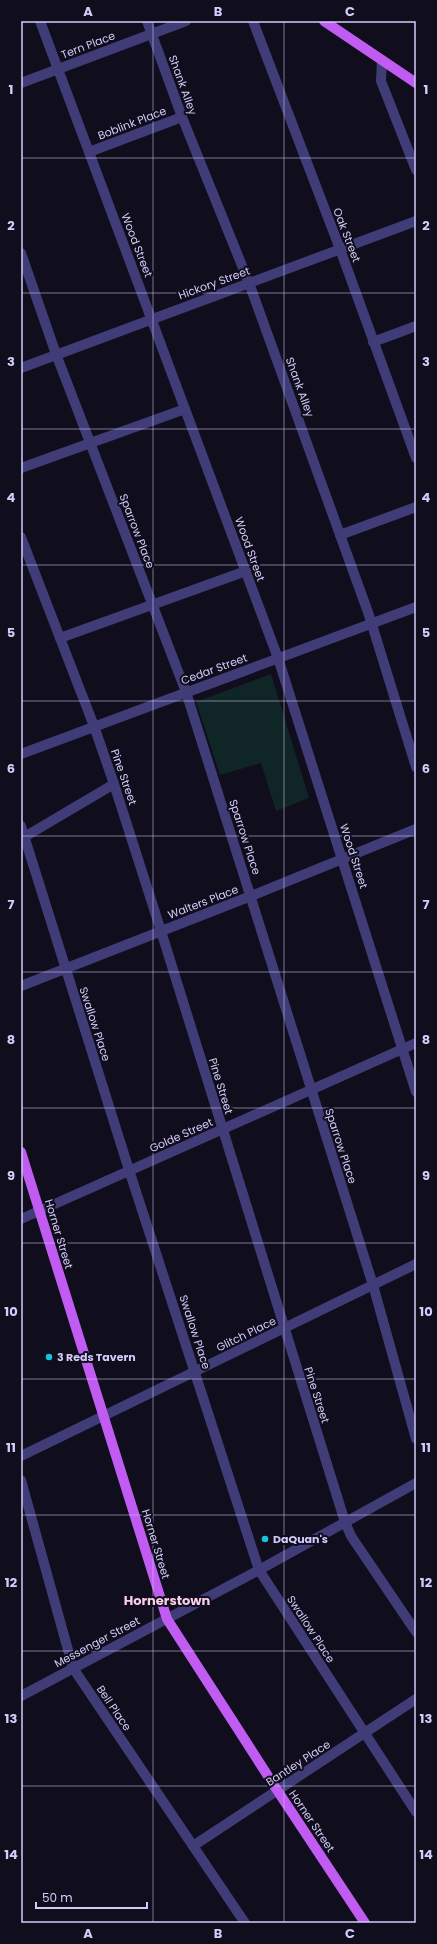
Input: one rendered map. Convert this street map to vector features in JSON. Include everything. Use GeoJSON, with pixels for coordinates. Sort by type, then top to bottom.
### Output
{"type":"FeatureCollection","features":[{"type":"Feature","properties":{"kind":"main road"},"geometry":{"type":"LineString","coordinates":[[324,21],[416,83]]}},
{"type":"Feature","properties":{"kind":"main road","name":"Horner Street"},"geometry":{"type":"LineString","coordinates":[[21,1152],[167,1619],[365,1923]]}},
{"type":"Feature","properties":{"kind":"street","name":"Wood Street"},"geometry":{"type":"LineString","coordinates":[[40,21],[278,658],[416,1092]]}},
{"type":"Feature","properties":{"kind":"street","name":"Shank Alley"},"geometry":{"type":"LineString","coordinates":[[147,21],[182,117],[249,283],[340,535],[372,624],[416,766]]}},
{"type":"Feature","properties":{"kind":"street","name":"Tern Place"},"geometry":{"type":"LineString","coordinates":[[21,83],[186,21]]}},
{"type":"Feature","properties":{"kind":"street","name":"Oak Street"},"geometry":{"type":"LineString","coordinates":[[253,21],[340,249],[416,458]]}},
{"type":"Feature","properties":{"kind":"street"},"geometry":{"type":"LineString","coordinates":[[382,60],[381,81],[416,170]]}},
{"type":"Feature","properties":{"kind":"street","name":"Boblink Place"},"geometry":{"type":"LineString","coordinates":[[89,152],[182,117]]}},
{"type":"Feature","properties":{"kind":"street","name":"Hickory Street"},"geometry":{"type":"LineString","coordinates":[[21,368],[416,221]]}},
{"type":"Feature","properties":{"kind":"street","name":"Sparrow Place"},"geometry":{"type":"LineString","coordinates":[[21,252],[23,266],[186,692],[373,1285],[416,1439]]}},
{"type":"Feature","properties":{"kind":"street"},"geometry":{"type":"LineString","coordinates":[[373,342],[416,326]]}},
{"type":"Feature","properties":{"kind":"street"},"geometry":{"type":"LineString","coordinates":[[21,468],[185,409]]}},
{"type":"Feature","properties":{"kind":"street"},"geometry":{"type":"LineString","coordinates":[[340,535],[416,507]]}},
{"type":"Feature","properties":{"kind":"street","name":"Pine Street"},"geometry":{"type":"LineString","coordinates":[[21,537],[25,561],[60,638],[94,726],[114,784],[344,1522],[351,1536],[416,1632]]}},
{"type":"Feature","properties":{"kind":"street"},"geometry":{"type":"LineString","coordinates":[[60,638],[246,571]]}},
{"type":"Feature","properties":{"kind":"street","name":"Cedar Street"},"geometry":{"type":"LineString","coordinates":[[21,754],[416,607]]}},
{"type":"Feature","properties":{"kind":"street"},"geometry":{"type":"LineString","coordinates":[[23,838],[114,784]]}},
{"type":"Feature","properties":{"kind":"street","name":"Swallow Place"},"geometry":{"type":"LineString","coordinates":[[21,826],[23,838],[65,970],[259,1570],[416,1812]]}},
{"type":"Feature","properties":{"kind":"street","name":"Walters Place"},"geometry":{"type":"LineString","coordinates":[[21,986],[65,970],[416,829]]}},
{"type":"Feature","properties":{"kind":"street","name":"Golde Street"},"geometry":{"type":"LineString","coordinates":[[21,1219],[416,1043]]}},
{"type":"Feature","properties":{"kind":"street","name":"Glitch Place"},"geometry":{"type":"LineString","coordinates":[[21,1456],[416,1264]]}},
{"type":"Feature","properties":{"kind":"street","name":"Bell Place"},"geometry":{"type":"LineString","coordinates":[[21,1480],[73,1668],[244,1923]]}},
{"type":"Feature","properties":{"kind":"street","name":"Messenger Street"},"geometry":{"type":"LineString","coordinates":[[21,1696],[259,1570],[416,1483]]}},
{"type":"Feature","properties":{"kind":"street","name":"Bantley Place"},"geometry":{"type":"LineString","coordinates":[[193,1846],[416,1699]]}},
{"type":"Feature","properties":{"kind":"green space"},"geometry":{"type":"Polygon","coordinates":[[[271,674],[309,798],[276,811],[261,763],[220,775],[196,702],[271,674]]]}},
{"type":"Feature","properties":{"kind":"place","name":"3 Reds Tavern"},"geometry":{"type":"Point","coordinates":[49,1357]}},
{"type":"Feature","properties":{"kind":"place","name":"DaQuan's"},"geometry":{"type":"Point","coordinates":[265,1539]}},
{"type":"Feature","properties":{"kind":"district","name":"Hornerstown"},"geometry":{"type":"Point","coordinates":[167,1600]}}]}
